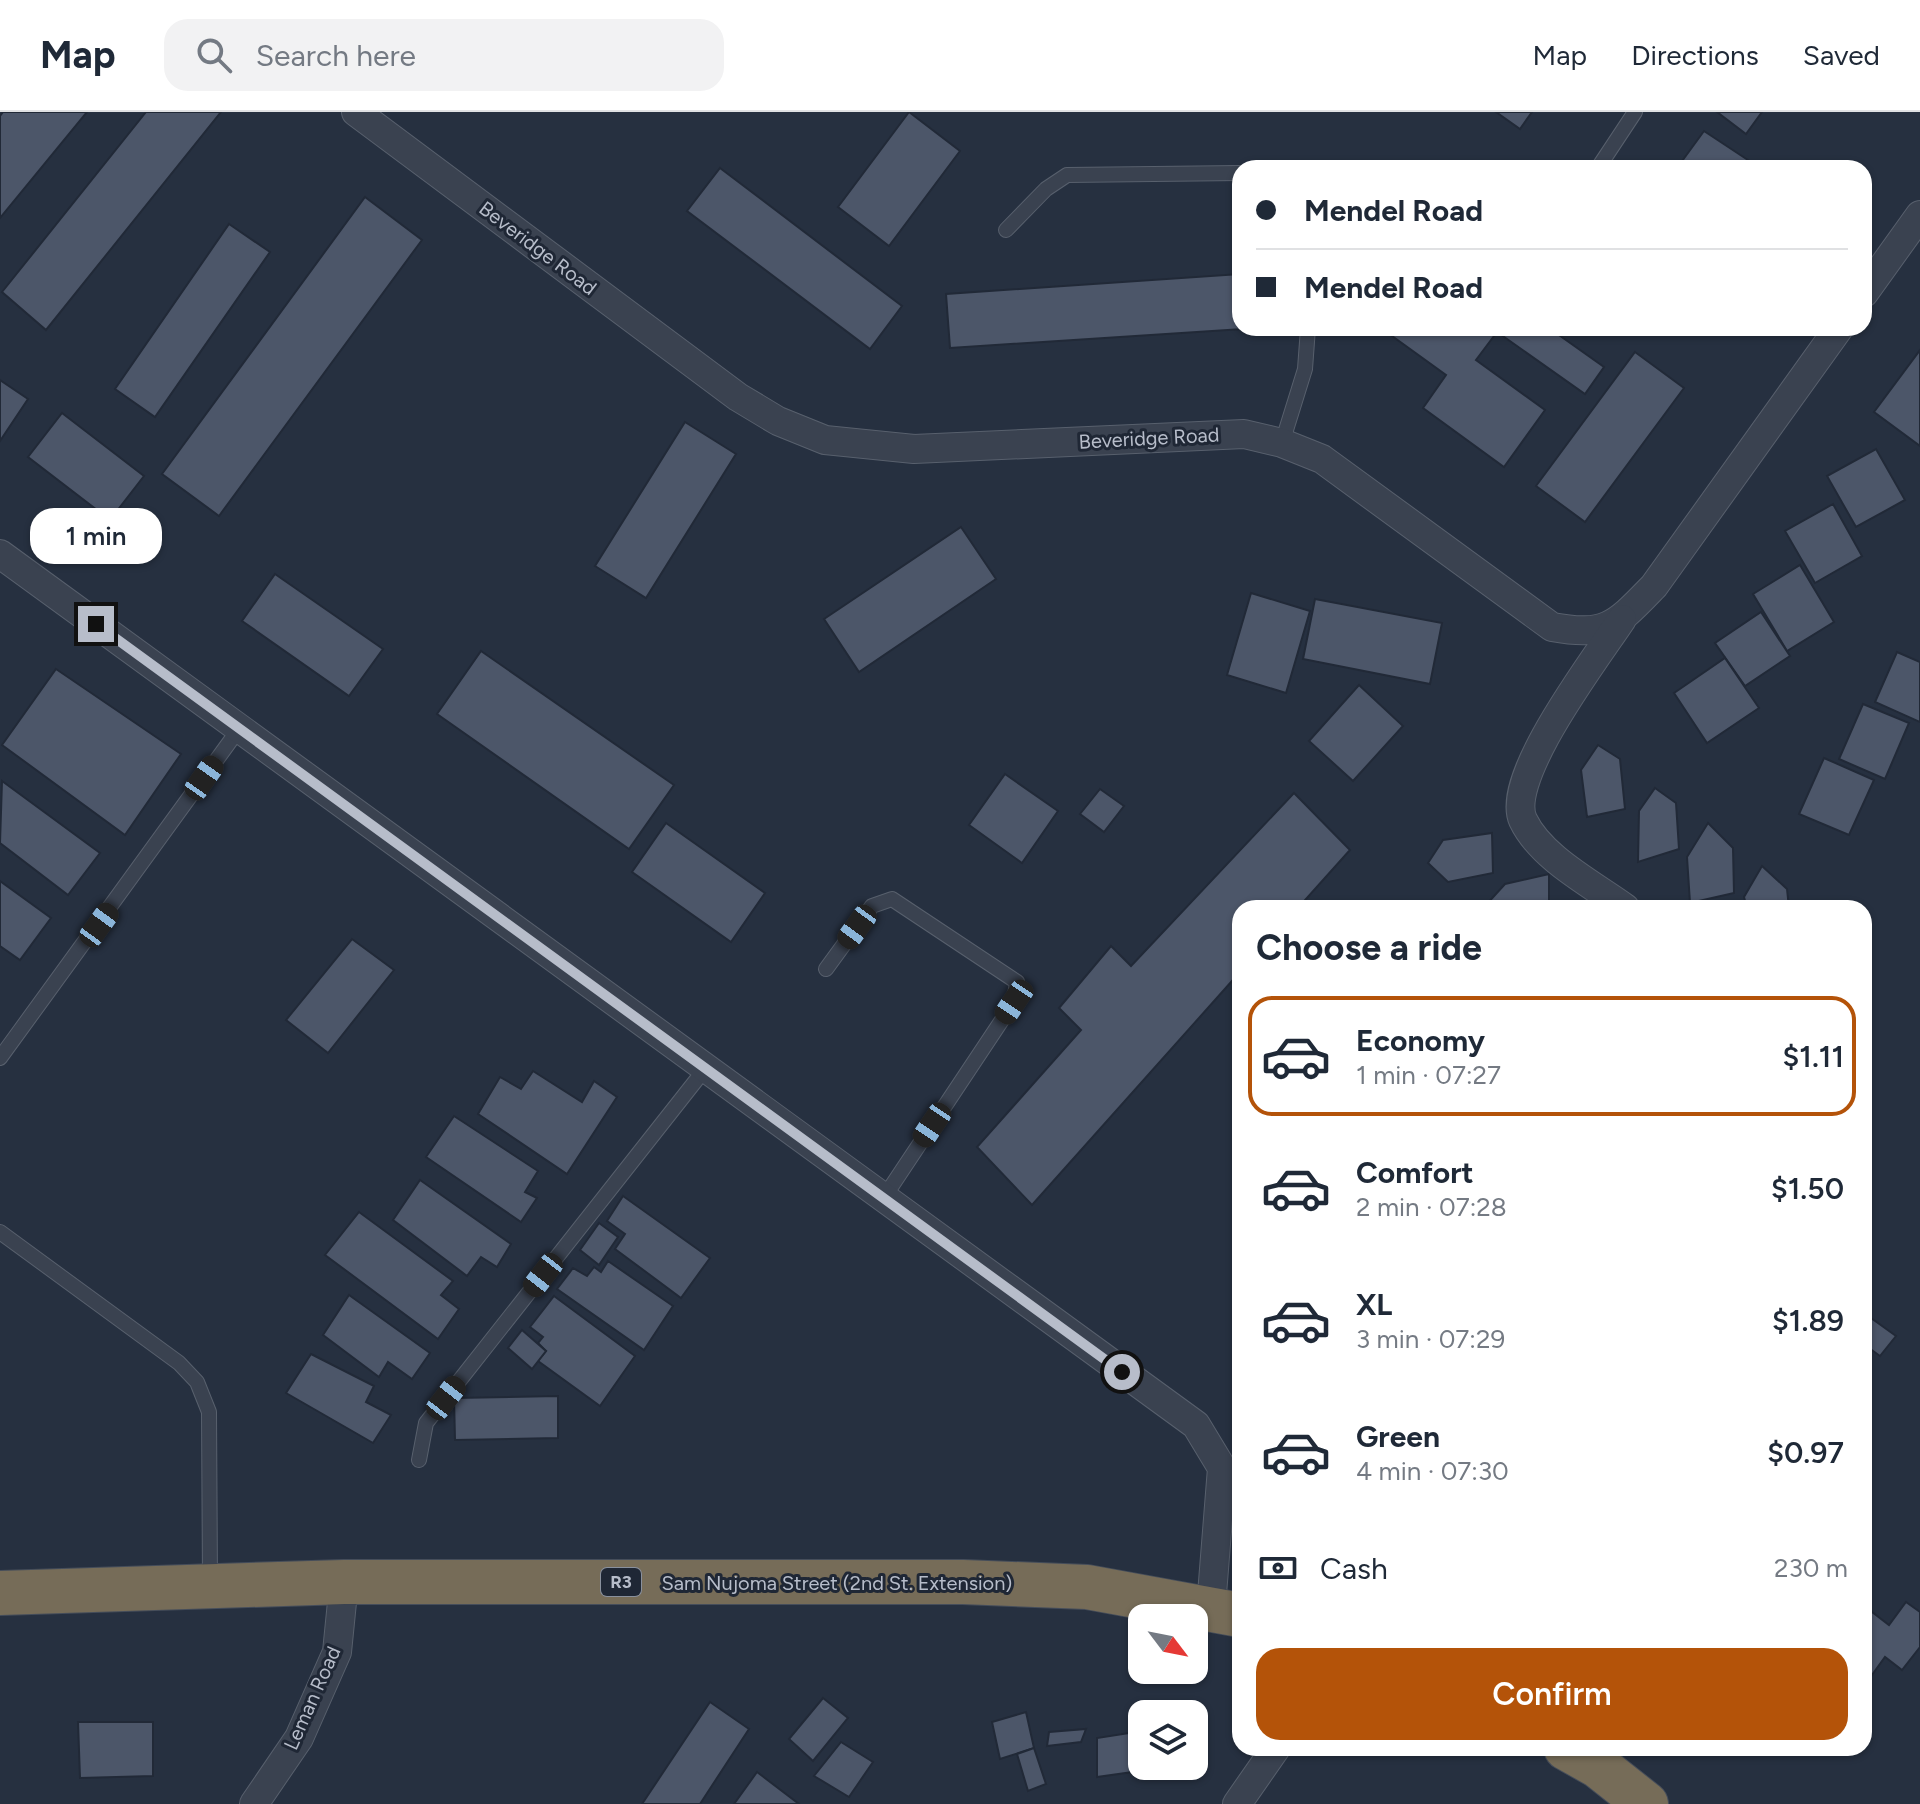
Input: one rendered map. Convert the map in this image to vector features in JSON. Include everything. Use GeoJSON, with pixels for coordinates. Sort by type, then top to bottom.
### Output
{"type":"FeatureCollection","features":[{"type":"Feature","properties":{"kind":"highway","name":"Sam Nujoma Street (2nd St. Extension)"},"geometry":{"type":"LineString","coordinates":[[0,1593],[344,1582],[963,1582],[1087,1587],[1226,1611]]}},
{"type":"Feature","properties":{"kind":"highway"},"geometry":{"type":"LineString","coordinates":[[1580,1756],[1598,1766],[1646,1804]]}},
{"type":"Feature","properties":{"kind":"street","name":"Beveridge Road"},"geometry":{"type":"LineString","coordinates":[[356,112],[738,397],[778,421],[825,440],[914,449],[1244,434],[1282,443],[1322,459],[1359,483],[1552,627],[1588,633],[1622,619],[1654,586],[1833,336]]}},
{"type":"Feature","properties":{"kind":"street"},"geometry":{"type":"LineString","coordinates":[[1872,282],[1920,215]]}},
{"type":"Feature","properties":{"kind":"street"},"geometry":{"type":"LineString","coordinates":[[0,554],[1196,1425],[1222,1468],[1226,1611]]}},
{"type":"Feature","properties":{"kind":"street"},"geometry":{"type":"LineString","coordinates":[[1614,900],[1545,849],[1522,818],[1522,784],[1545,734],[1622,619]]}},
{"type":"Feature","properties":{"kind":"street","name":"Leman Road"},"geometry":{"type":"LineString","coordinates":[[254,1804],[299,1738],[337,1652],[344,1582]]}},
{"type":"Feature","properties":{"kind":"street"},"geometry":{"type":"LineString","coordinates":[[1237,1804],[1270,1756]]}},
{"type":"Feature","properties":{"kind":"lane"},"geometry":{"type":"LineString","coordinates":[[1603,160],[1635,112]]}},
{"type":"Feature","properties":{"kind":"lane"},"geometry":{"type":"LineString","coordinates":[[1006,230],[1046,189],[1067,175],[1232,173]]}},
{"type":"Feature","properties":{"kind":"lane"},"geometry":{"type":"LineString","coordinates":[[1282,443],[1305,369],[1307,336]]}},
{"type":"Feature","properties":{"kind":"lane"},"geometry":{"type":"LineString","coordinates":[[0,1058],[239,729]]}},
{"type":"Feature","properties":{"kind":"lane"},"geometry":{"type":"LineString","coordinates":[[826,969],[872,906],[892,899],[1017,982],[1014,1002],[883,1199]]}},
{"type":"Feature","properties":{"kind":"lane"},"geometry":{"type":"LineString","coordinates":[[419,1460],[426,1423],[705,1069]]}},
{"type":"Feature","properties":{"kind":"lane"},"geometry":{"type":"LineString","coordinates":[[0,1232],[179,1363],[197,1382],[209,1412],[210,1586]]}},
{"type":"Feature","properties":{"kind":"building"},"geometry":{"type":"Polygon","coordinates":[[[3,112],[87,112],[0,218],[0,116],[3,112]]]}},
{"type":"Feature","properties":{"kind":"building"},"geometry":{"type":"Polygon","coordinates":[[[146,112],[221,112],[46,330],[2,292],[146,112]]]}},
{"type":"Feature","properties":{"kind":"building"},"geometry":{"type":"Polygon","coordinates":[[[909,112],[960,151],[889,246],[838,207],[909,112]]]}},
{"type":"Feature","properties":{"kind":"building"},"geometry":{"type":"Polygon","coordinates":[[[1496,112],[1532,112],[1520,129],[1496,112]]]}},
{"type":"Feature","properties":{"kind":"building"},"geometry":{"type":"Polygon","coordinates":[[[1717,112],[1762,112],[1746,134],[1717,112]]]}},
{"type":"Feature","properties":{"kind":"building"},"geometry":{"type":"Polygon","coordinates":[[[1704,131],[1748,160],[1683,160],[1704,131]]]}},
{"type":"Feature","properties":{"kind":"building"},"geometry":{"type":"Polygon","coordinates":[[[720,168],[902,306],[870,349],[687,211],[720,168]]]}},
{"type":"Feature","properties":{"kind":"building"},"geometry":{"type":"Polygon","coordinates":[[[365,197],[422,240],[219,516],[162,474],[365,197]]]}},
{"type":"Feature","properties":{"kind":"building"},"geometry":{"type":"Polygon","coordinates":[[[229,224],[270,252],[155,417],[115,389],[229,224]]]}},
{"type":"Feature","properties":{"kind":"building"},"geometry":{"type":"Polygon","coordinates":[[[1232,275],[1232,330],[950,348],[946,294],[1232,275]]]}},
{"type":"Feature","properties":{"kind":"building"},"geometry":{"type":"Polygon","coordinates":[[[1392,336],[1494,336],[1476,360],[1545,410],[1504,467],[1423,408],[1446,375],[1392,336]]]}},
{"type":"Feature","properties":{"kind":"building"},"geometry":{"type":"Polygon","coordinates":[[[1503,336],[1560,336],[1604,367],[1585,394],[1503,336]]]}},
{"type":"Feature","properties":{"kind":"building"},"geometry":{"type":"Polygon","coordinates":[[[1920,350],[1920,446],[1874,412],[1920,350]]]}},
{"type":"Feature","properties":{"kind":"building"},"geometry":{"type":"Polygon","coordinates":[[[1635,352],[1684,388],[1585,522],[1536,486],[1635,352]]]}},
{"type":"Feature","properties":{"kind":"building"},"geometry":{"type":"Polygon","coordinates":[[[0,380],[28,399],[0,441],[0,380]]]}},
{"type":"Feature","properties":{"kind":"building"},"geometry":{"type":"Polygon","coordinates":[[[62,413],[144,476],[110,520],[28,457],[62,413]]]}},
{"type":"Feature","properties":{"kind":"building"},"geometry":{"type":"Polygon","coordinates":[[[685,422],[736,454],[646,598],[595,566],[685,422]]]}},
{"type":"Feature","properties":{"kind":"building"},"geometry":{"type":"Polygon","coordinates":[[[1876,449],[1905,500],[1856,527],[1827,476],[1876,449]]]}},
{"type":"Feature","properties":{"kind":"building"},"geometry":{"type":"Polygon","coordinates":[[[1833,504],[1862,556],[1815,583],[1785,531],[1833,504]]]}},
{"type":"Feature","properties":{"kind":"building"},"geometry":{"type":"Polygon","coordinates":[[[961,527],[996,579],[859,672],[824,619],[961,527]]]}},
{"type":"Feature","properties":{"kind":"building"},"geometry":{"type":"Polygon","coordinates":[[[1800,565],[1834,622],[1787,651],[1753,594],[1800,565]]]}},
{"type":"Feature","properties":{"kind":"building"},"geometry":{"type":"Polygon","coordinates":[[[275,574],[383,649],[349,696],[242,621],[275,574]]]}},
{"type":"Feature","properties":{"kind":"building"},"geometry":{"type":"Polygon","coordinates":[[[1251,593],[1310,611],[1286,693],[1227,675],[1251,593]]]}},
{"type":"Feature","properties":{"kind":"building"},"geometry":{"type":"Polygon","coordinates":[[[1315,599],[1442,623],[1430,684],[1303,659],[1315,599]]]}},
{"type":"Feature","properties":{"kind":"building"},"geometry":{"type":"Polygon","coordinates":[[[1761,612],[1790,656],[1745,686],[1715,643],[1761,612]]]}},
{"type":"Feature","properties":{"kind":"building"},"geometry":{"type":"Polygon","coordinates":[[[481,651],[674,785],[629,849],[437,714],[481,651]]]}},
{"type":"Feature","properties":{"kind":"building"},"geometry":{"type":"Polygon","coordinates":[[[1897,652],[1920,662],[1920,722],[1875,702],[1897,652]]]}},
{"type":"Feature","properties":{"kind":"building"},"geometry":{"type":"Polygon","coordinates":[[[1725,658],[1759,708],[1707,743],[1674,693],[1725,658]]]}},
{"type":"Feature","properties":{"kind":"building"},"geometry":{"type":"Polygon","coordinates":[[[56,669],[181,754],[125,835],[2,745],[56,669]]]}},
{"type":"Feature","properties":{"kind":"building"},"geometry":{"type":"Polygon","coordinates":[[[1359,685],[1403,726],[1353,781],[1309,741],[1359,685]]]}},
{"type":"Feature","properties":{"kind":"building"},"geometry":{"type":"Polygon","coordinates":[[[1863,704],[1909,723],[1885,779],[1839,759],[1863,704]]]}},
{"type":"Feature","properties":{"kind":"building"},"geometry":{"type":"Polygon","coordinates":[[[1598,745],[1620,759],[1625,809],[1587,817],[1581,770],[1598,745]]]}},
{"type":"Feature","properties":{"kind":"building"},"geometry":{"type":"Polygon","coordinates":[[[1824,758],[1874,780],[1849,835],[1799,814],[1824,758]]]}},
{"type":"Feature","properties":{"kind":"building"},"geometry":{"type":"Polygon","coordinates":[[[1005,774],[1058,811],[1022,863],[969,825],[1005,774]]]}},
{"type":"Feature","properties":{"kind":"building"},"geometry":{"type":"Polygon","coordinates":[[[2,781],[100,853],[68,895],[0,843],[2,781]]]}},
{"type":"Feature","properties":{"kind":"building"},"geometry":{"type":"Polygon","coordinates":[[[1655,788],[1676,803],[1679,849],[1638,862],[1639,811],[1655,788]]]}},
{"type":"Feature","properties":{"kind":"building"},"geometry":{"type":"Polygon","coordinates":[[[1100,789],[1124,806],[1104,832],[1080,814],[1100,789]]]}},
{"type":"Feature","properties":{"kind":"building"},"geometry":{"type":"Polygon","coordinates":[[[1294,793],[1350,850],[1305,900],[1232,900],[1232,981],[1032,1205],[977,1147],[1081,1030],[1059,1008],[1111,946],[1131,966],[1294,793]]]}},
{"type":"Feature","properties":{"kind":"building"},"geometry":{"type":"Polygon","coordinates":[[[666,823],[765,893],[731,942],[632,872],[666,823]]]}},
{"type":"Feature","properties":{"kind":"building"},"geometry":{"type":"Polygon","coordinates":[[[1708,823],[1733,848],[1734,893],[1690,900],[1687,857],[1708,823]]]}},
{"type":"Feature","properties":{"kind":"building"},"geometry":{"type":"Polygon","coordinates":[[[1492,833],[1493,873],[1448,882],[1428,863],[1443,840],[1492,833]]]}},
{"type":"Feature","properties":{"kind":"building"},"geometry":{"type":"Polygon","coordinates":[[[1762,866],[1787,889],[1788,900],[1745,900],[1762,866]]]}},
{"type":"Feature","properties":{"kind":"building"},"geometry":{"type":"Polygon","coordinates":[[[1549,874],[1549,900],[1490,900],[1505,884],[1549,874]]]}},
{"type":"Feature","properties":{"kind":"building"},"geometry":{"type":"Polygon","coordinates":[[[0,881],[51,918],[20,960],[0,946],[0,881]]]}},
{"type":"Feature","properties":{"kind":"building"},"geometry":{"type":"Polygon","coordinates":[[[352,939],[394,970],[328,1053],[286,1020],[352,939]]]}},
{"type":"Feature","properties":{"kind":"building"},"geometry":{"type":"Polygon","coordinates":[[[533,1071],[582,1102],[594,1081],[617,1097],[567,1174],[478,1114],[500,1077],[521,1089],[533,1071]]]}},
{"type":"Feature","properties":{"kind":"building"},"geometry":{"type":"Polygon","coordinates":[[[454,1116],[538,1171],[525,1192],[537,1198],[521,1222],[426,1157],[454,1116]]]}},
{"type":"Feature","properties":{"kind":"building"},"geometry":{"type":"Polygon","coordinates":[[[420,1180],[511,1244],[497,1267],[481,1257],[467,1276],[393,1220],[420,1180]]]}},
{"type":"Feature","properties":{"kind":"building"},"geometry":{"type":"Polygon","coordinates":[[[623,1196],[710,1258],[681,1298],[615,1249],[625,1234],[607,1221],[623,1196]]]}},
{"type":"Feature","properties":{"kind":"building"},"geometry":{"type":"Polygon","coordinates":[[[359,1212],[453,1281],[441,1295],[459,1309],[438,1339],[325,1255],[359,1212]]]}},
{"type":"Feature","properties":{"kind":"building"},"geometry":{"type":"Polygon","coordinates":[[[599,1223],[618,1237],[599,1265],[580,1250],[599,1223]]]}},
{"type":"Feature","properties":{"kind":"building"},"geometry":{"type":"Polygon","coordinates":[[[608,1261],[673,1306],[644,1350],[557,1289],[573,1268],[587,1276],[594,1267],[601,1272],[608,1261]]]}},
{"type":"Feature","properties":{"kind":"building"},"geometry":{"type":"Polygon","coordinates":[[[349,1295],[430,1353],[412,1379],[388,1362],[379,1377],[323,1335],[349,1295]]]}},
{"type":"Feature","properties":{"kind":"building"},"geometry":{"type":"Polygon","coordinates":[[[554,1296],[635,1356],[600,1406],[538,1361],[546,1351],[538,1343],[543,1337],[530,1327],[554,1296]]]}},
{"type":"Feature","properties":{"kind":"building"},"geometry":{"type":"Polygon","coordinates":[[[1872,1319],[1896,1336],[1880,1356],[1872,1350],[1872,1319]]]}},
{"type":"Feature","properties":{"kind":"building"},"geometry":{"type":"Polygon","coordinates":[[[522,1330],[546,1351],[532,1369],[508,1348],[522,1330]]]}},
{"type":"Feature","properties":{"kind":"building"},"geometry":{"type":"Polygon","coordinates":[[[311,1354],[374,1386],[366,1402],[391,1415],[373,1443],[286,1393],[311,1354]]]}},
{"type":"Feature","properties":{"kind":"building"},"geometry":{"type":"Polygon","coordinates":[[[558,1396],[558,1438],[455,1440],[454,1398],[558,1396]]]}},
{"type":"Feature","properties":{"kind":"building"},"geometry":{"type":"Polygon","coordinates":[[[1906,1602],[1920,1612],[1920,1647],[1902,1670],[1885,1657],[1872,1675],[1872,1612],[1889,1625],[1906,1602]]]}},
{"type":"Feature","properties":{"kind":"building"},"geometry":{"type":"Polygon","coordinates":[[[823,1698],[848,1718],[813,1761],[789,1739],[823,1698]]]}},
{"type":"Feature","properties":{"kind":"building"},"geometry":{"type":"Polygon","coordinates":[[[710,1702],[749,1729],[700,1804],[642,1804],[710,1702]]]}},
{"type":"Feature","properties":{"kind":"building"},"geometry":{"type":"Polygon","coordinates":[[[1026,1712],[1034,1748],[1000,1759],[992,1722],[1026,1712]]]}},
{"type":"Feature","properties":{"kind":"building"},"geometry":{"type":"Polygon","coordinates":[[[78,1722],[153,1722],[153,1776],[80,1778],[78,1722]]]}},
{"type":"Feature","properties":{"kind":"building"},"geometry":{"type":"Polygon","coordinates":[[[1086,1729],[1081,1742],[1047,1746],[1049,1732],[1086,1729]]]}},
{"type":"Feature","properties":{"kind":"building"},"geometry":{"type":"Polygon","coordinates":[[[1128,1733],[1128,1773],[1097,1777],[1097,1738],[1128,1733]]]}},
{"type":"Feature","properties":{"kind":"building"},"geometry":{"type":"Polygon","coordinates":[[[841,1742],[873,1762],[849,1797],[814,1776],[841,1742]]]}},
{"type":"Feature","properties":{"kind":"building"},"geometry":{"type":"Polygon","coordinates":[[[1034,1748],[1046,1784],[1028,1791],[1017,1754],[1034,1748]]]}},
{"type":"Feature","properties":{"kind":"building"},"geometry":{"type":"Polygon","coordinates":[[[757,1772],[799,1804],[734,1804],[757,1772]]]}},
{"type":"Feature","properties":{"kind":"route"},"geometry":{"type":"LineString","coordinates":[[96,624],[1122,1372]]}}]}
